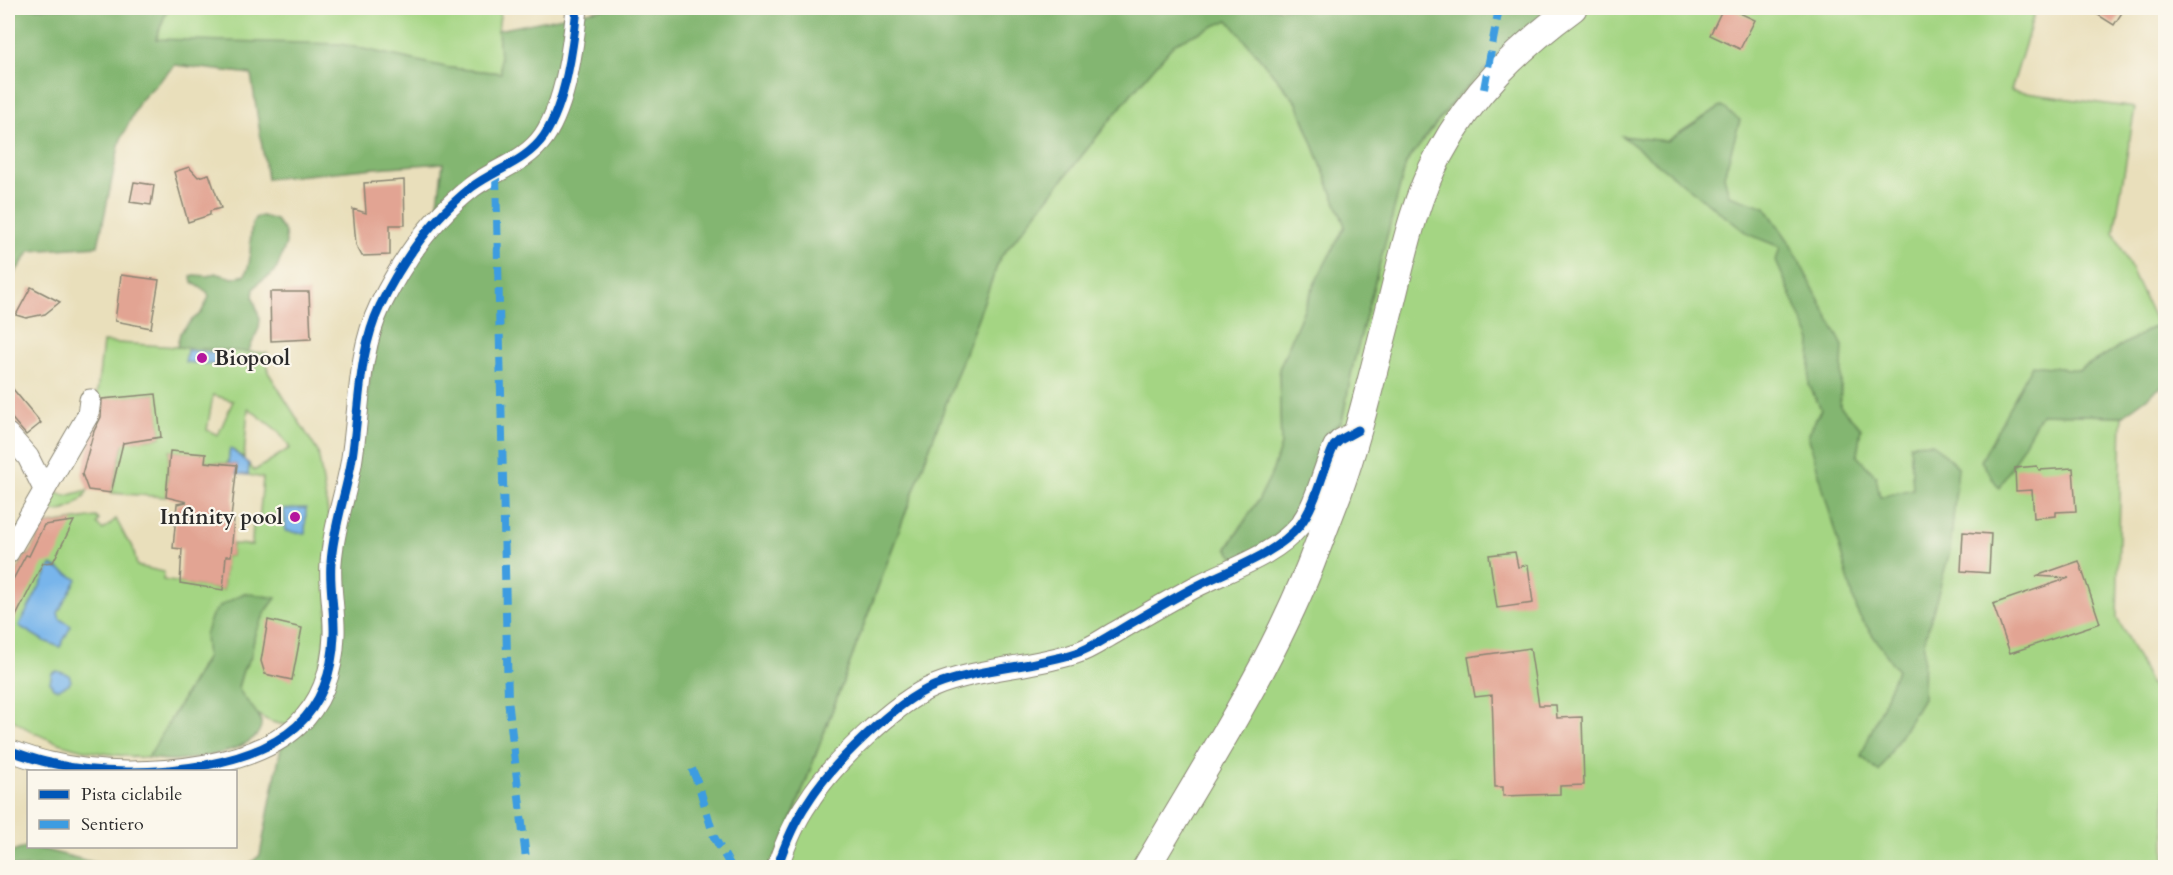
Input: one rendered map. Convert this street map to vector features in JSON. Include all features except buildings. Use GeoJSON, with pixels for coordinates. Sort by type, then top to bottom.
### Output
{"type":"FeatureCollection","features":[{"type":"Feature","properties":{"kind":"main road"},"geometry":{"type":"LineString","coordinates":[[1146,867],[1239,713],[1273,650],[1294,604],[1338,492],[1358,430],[1417,208],[1438,155],[1473,102],[1505,64],[1528,41],[1573,8]]}},
{"type":"Feature","properties":{"kind":"street"},"geometry":{"type":"LineString","coordinates":[[143,770],[184,768],[216,762],[266,747],[289,733],[308,714],[320,697],[327,680],[332,657],[334,626],[331,560],[351,462],[364,359],[373,321],[390,287],[442,212],[474,185],[525,156],[543,137],[558,110],[575,31],[577,8]]}},
{"type":"Feature","properties":{"kind":"street"},"geometry":{"type":"LineString","coordinates":[[8,553],[88,416],[90,400]]}},
{"type":"Feature","properties":{"kind":"street"},"geometry":{"type":"LineString","coordinates":[[777,867],[793,826],[808,800],[843,760],[892,712],[918,694],[935,686],[979,672],[1077,653],[1185,592],[1267,551],[1299,525],[1308,511],[1334,446],[1358,430]]}},
{"type":"Feature","properties":{"kind":"street"},"geometry":{"type":"LineString","coordinates":[[8,434],[28,457],[44,489]]}},
{"type":"Feature","properties":{"kind":"street"},"geometry":{"type":"LineString","coordinates":[[8,750],[50,764],[110,770]]}},
{"type":"Feature","properties":{"kind":"green space"},"geometry":{"type":"Polygon","coordinates":[[[8,8],[172,8],[166,12],[156,39],[341,44],[450,68],[501,73],[498,30],[607,8],[1578,8],[1506,49],[1455,99],[1406,163],[1353,365],[1342,421],[1325,435],[1300,506],[1291,522],[1271,540],[1236,559],[1227,549],[1259,499],[1272,473],[1281,445],[1279,369],[1315,283],[1345,226],[1297,103],[1228,20],[1175,43],[1131,94],[1000,258],[774,867],[246,867],[260,855],[281,747],[311,721],[380,319],[435,226],[443,163],[267,179],[251,74],[175,65],[140,101],[120,141],[98,246],[30,251],[8,283],[8,8]]]}},
{"type":"Feature","properties":{"kind":"green space"},"geometry":{"type":"Polygon","coordinates":[[[172,8],[501,8],[498,30],[502,73],[156,40],[166,12],[172,8]]]}},
{"type":"Feature","properties":{"kind":"green space"},"geometry":{"type":"Polygon","coordinates":[[[1578,8],[2036,8],[2011,91],[2135,108],[2114,232],[2157,325],[2079,370],[2032,366],[1999,487],[2041,414],[2122,416],[2117,617],[2165,714],[2165,867],[1896,868],[1885,864],[1877,868],[774,868],[1000,258],[1131,94],[1175,43],[1228,19],[1297,103],[1345,226],[1315,283],[1279,369],[1281,445],[1272,473],[1259,499],[1227,548],[1300,506],[1325,435],[1342,421],[1353,365],[1406,163],[1455,99],[1506,49],[1578,8]]]}},
{"type":"Feature","properties":{"kind":"green space"},"geometry":{"type":"Polygon","coordinates":[[[1721,106],[1740,120],[1724,176],[1729,195],[1765,207],[1788,240],[1843,346],[1840,406],[1861,428],[1857,456],[1876,476],[1880,497],[1913,489],[1910,444],[1932,443],[1958,467],[1950,551],[1924,643],[1923,698],[1879,772],[1861,756],[1897,670],[1858,614],[1808,435],[1821,409],[1809,385],[1811,341],[1776,261],[1780,247],[1748,234],[1622,136],[1667,141],[1721,106]]]}},
{"type":"Feature","properties":{"kind":"green space"},"geometry":{"type":"Polygon","coordinates":[[[262,216],[276,220],[285,232],[286,244],[277,268],[254,289],[253,297],[260,319],[259,328],[248,352],[177,347],[180,333],[201,313],[209,297],[207,292],[192,282],[191,277],[194,275],[208,276],[215,273],[233,278],[245,275],[250,261],[252,225],[255,218],[262,216]]]}},
{"type":"Feature","properties":{"kind":"green space"},"geometry":{"type":"Polygon","coordinates":[[[2165,323],[2165,384],[2122,416],[2041,414],[1999,488],[1981,461],[2032,365],[2079,370],[2157,325],[2165,323]]]}},
{"type":"Feature","properties":{"kind":"green space"},"geometry":{"type":"Polygon","coordinates":[[[103,342],[267,353],[268,372],[318,452],[330,525],[328,606],[320,680],[288,725],[264,719],[246,703],[238,688],[243,670],[251,657],[255,633],[275,598],[244,593],[148,758],[74,748],[40,736],[8,716],[8,589],[26,555],[29,556],[44,525],[96,517],[99,520],[97,524],[103,530],[116,519],[133,547],[137,566],[164,572],[163,580],[223,590],[226,556],[231,556],[232,544],[252,545],[253,522],[259,522],[263,478],[248,475],[249,464],[254,471],[290,448],[278,431],[248,408],[244,458],[230,448],[228,464],[205,462],[205,455],[170,451],[166,497],[111,493],[128,425],[134,441],[161,437],[155,394],[96,401],[103,342]],[[213,395],[207,430],[218,435],[233,401],[213,395]]]}},
{"type":"Feature","properties":{"kind":"green space"},"geometry":{"type":"Polygon","coordinates":[[[88,490],[81,500],[70,508],[57,511],[45,509],[50,494],[57,493],[66,496],[88,490]]]}},
{"type":"Feature","properties":{"kind":"green space"},"geometry":{"type":"Polygon","coordinates":[[[244,593],[276,598],[255,633],[251,657],[243,670],[238,687],[260,718],[259,732],[240,746],[212,755],[173,760],[148,758],[207,658],[205,635],[212,615],[220,606],[244,593]]]}},
{"type":"Feature","properties":{"kind":"green space"},"geometry":{"type":"Polygon","coordinates":[[[27,846],[112,867],[8,867],[8,854],[27,846]]]}},
{"type":"Feature","properties":{"kind":"water","name":"Biopool"},"geometry":{"type":"Polygon","coordinates":[[[187,350],[219,353],[218,365],[185,362],[187,350]]]}},
{"type":"Feature","properties":{"kind":"water"},"geometry":{"type":"Polygon","coordinates":[[[230,448],[249,464],[248,475],[236,474],[237,465],[228,464],[230,448]]]}},
{"type":"Feature","properties":{"kind":"water","name":"Infinity pool"},"geometry":{"type":"Polygon","coordinates":[[[306,508],[305,534],[286,531],[284,509],[306,508]]]}},
{"type":"Feature","properties":{"kind":"water"},"geometry":{"type":"Polygon","coordinates":[[[51,565],[77,579],[58,613],[60,619],[71,626],[60,647],[44,641],[19,626],[51,565]]]}},
{"type":"Feature","properties":{"kind":"water"},"geometry":{"type":"Polygon","coordinates":[[[57,671],[69,675],[71,681],[58,689],[53,688],[50,682],[52,673],[57,671]]]}},
{"type":"Feature","properties":{"kind":"marked path"},"geometry":{"type":"LineString","coordinates":[[1484,89],[1499,8]]}},
{"type":"Feature","properties":{"kind":"marked path"},"geometry":{"type":"LineString","coordinates":[[496,174],[508,699],[527,868]]}},
{"type":"Feature","properties":{"kind":"marked path"},"geometry":{"type":"LineString","coordinates":[[692,769],[714,837],[732,868]]}},
{"type":"Feature","properties":{"kind":"cycle path"},"geometry":{"type":"LineString","coordinates":[[161,770],[206,765],[233,759],[257,750],[279,740],[297,726],[312,709],[323,688],[331,664],[334,635],[332,550],[351,464],[363,363],[373,324],[398,273],[431,226],[472,187],[520,159],[544,136],[552,123],[563,91],[571,57],[577,8]]}},
{"type":"Feature","properties":{"kind":"cycle path"},"geometry":{"type":"LineString","coordinates":[[777,868],[794,825],[818,787],[865,736],[901,706],[918,694],[951,680],[1058,658],[1081,651],[1188,591],[1266,553],[1300,525],[1311,507],[1334,446],[1358,430]]}},
{"type":"Feature","properties":{"kind":"cycle path"},"geometry":{"type":"LineString","coordinates":[[8,750],[45,762],[88,770]]}},
{"type":"Feature","properties":{"kind":"place","name":"Biopool"},"geometry":{"type":"Point","coordinates":[202,358]}},
{"type":"Feature","properties":{"kind":"place","name":"Infinity pool"},"geometry":{"type":"Point","coordinates":[295,517]}}]}
